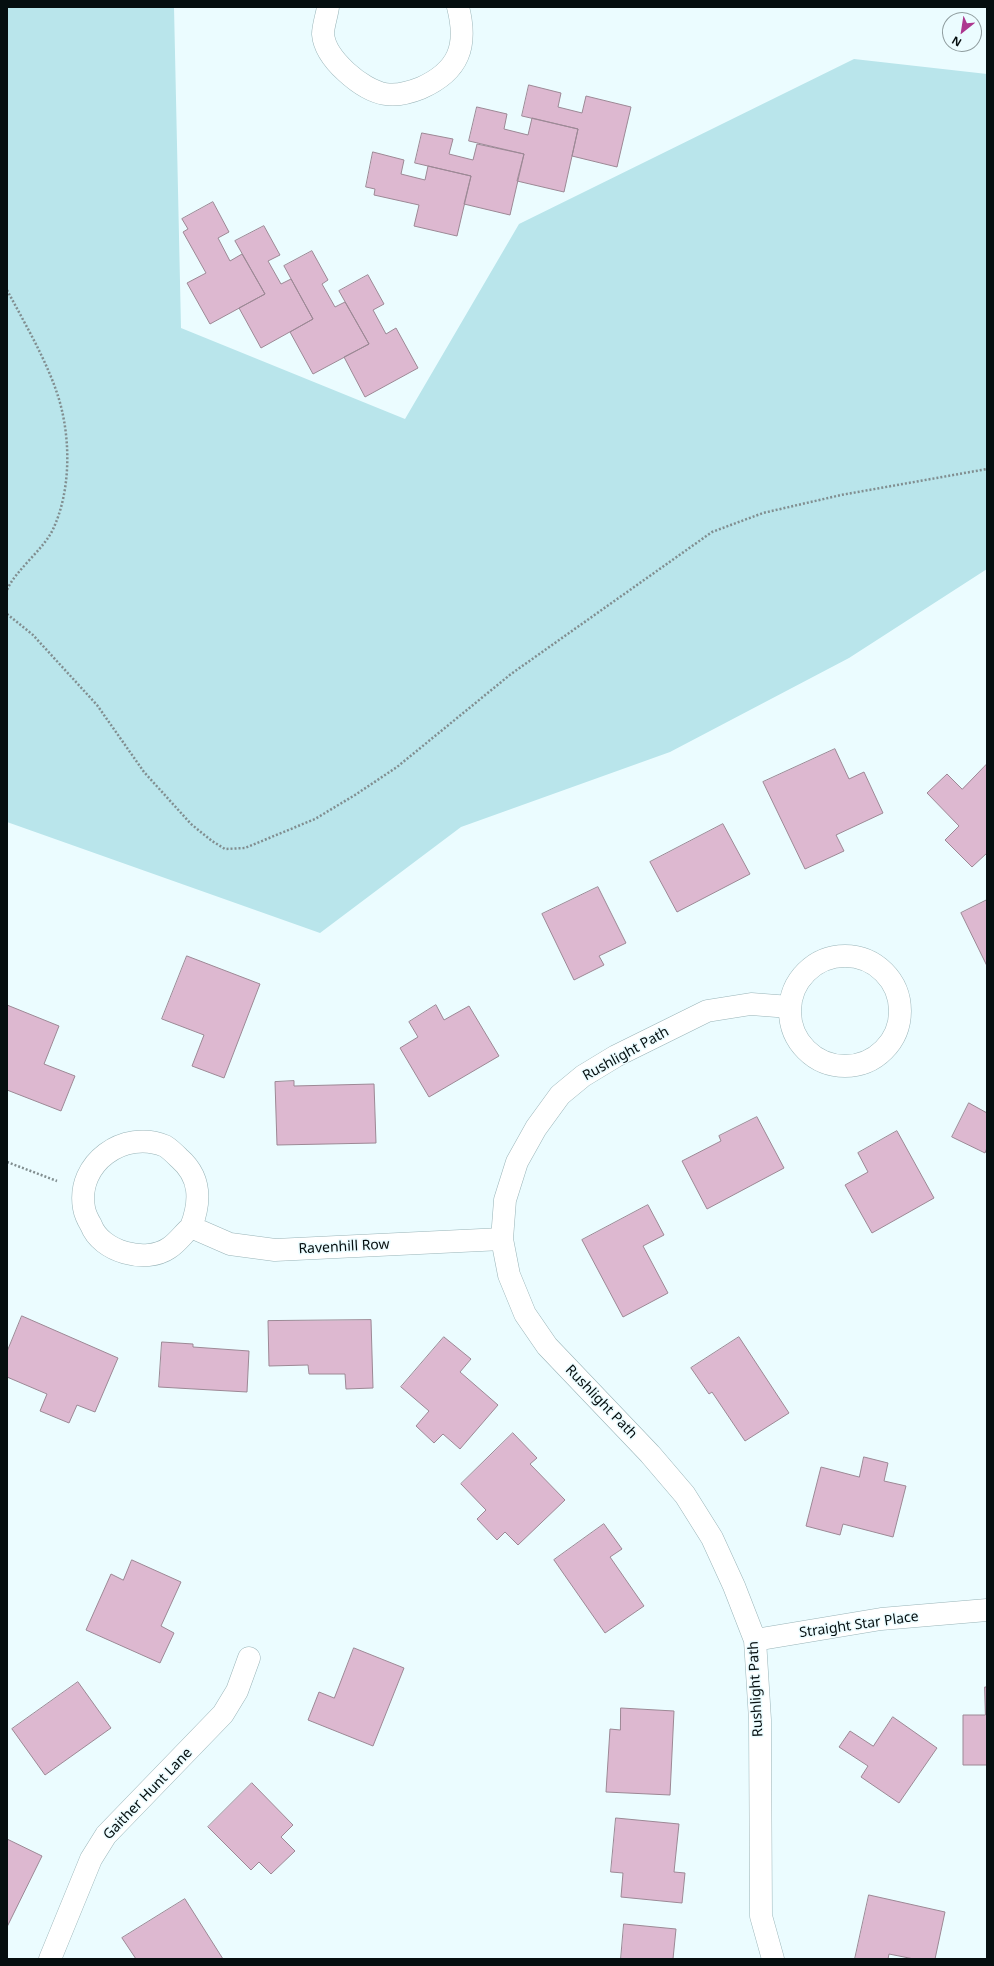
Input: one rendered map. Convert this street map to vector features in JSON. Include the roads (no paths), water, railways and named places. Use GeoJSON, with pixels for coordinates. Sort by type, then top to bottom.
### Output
{"type":"FeatureCollection","features":[{"type":"Feature","properties":{"kind":"street"},"geometry":{"type":"LineString","coordinates":[[328,7],[323,34],[334,60],[359,83],[386,95],[412,92],[437,81],[453,65],[461,45],[463,26],[458,7]]}},
{"type":"Feature","properties":{"kind":"street"},"geometry":{"type":"LineString","coordinates":[[854,956],[875,965],[889,978],[900,1003],[899,1021],[893,1039],[882,1052],[865,1063],[844,1066],[825,1063],[806,1050],[794,1032],[790,1007],[796,985],[811,968],[830,958],[854,956]]}},
{"type":"Feature","properties":{"kind":"street","name":"Rushlight Path"},"geometry":{"type":"LineString","coordinates":[[773,1959],[761,1916],[760,1720],[755,1640],[734,1586],[712,1538],[685,1495],[650,1454],[547,1346],[525,1314],[509,1275],[502,1239],[505,1200],[518,1162],[536,1128],[560,1095],[583,1076],[616,1056],[707,1011],[752,1004],[790,1007]]}},
{"type":"Feature","properties":{"kind":"street"},"geometry":{"type":"LineString","coordinates":[[131,1142],[148,1142],[166,1147],[188,1166],[197,1186],[197,1209],[191,1227],[169,1248],[151,1255],[129,1254],[105,1243],[92,1228],[84,1208],[85,1185],[93,1167],[109,1150],[131,1142]]}},
{"type":"Feature","properties":{"kind":"street","name":"Ravenhill Row"},"geometry":{"type":"LineString","coordinates":[[191,1227],[230,1244],[275,1250],[502,1239]]}},
{"type":"Feature","properties":{"kind":"street","name":"Straight Star Place"},"geometry":{"type":"LineString","coordinates":[[755,1640],[881,1619],[987,1610]]}},
{"type":"Feature","properties":{"kind":"street","name":"Gaither Hunt Lane"},"geometry":{"type":"LineString","coordinates":[[50,1959],[91,1859],[106,1835],[223,1714],[237,1691],[249,1658]]}}]}
